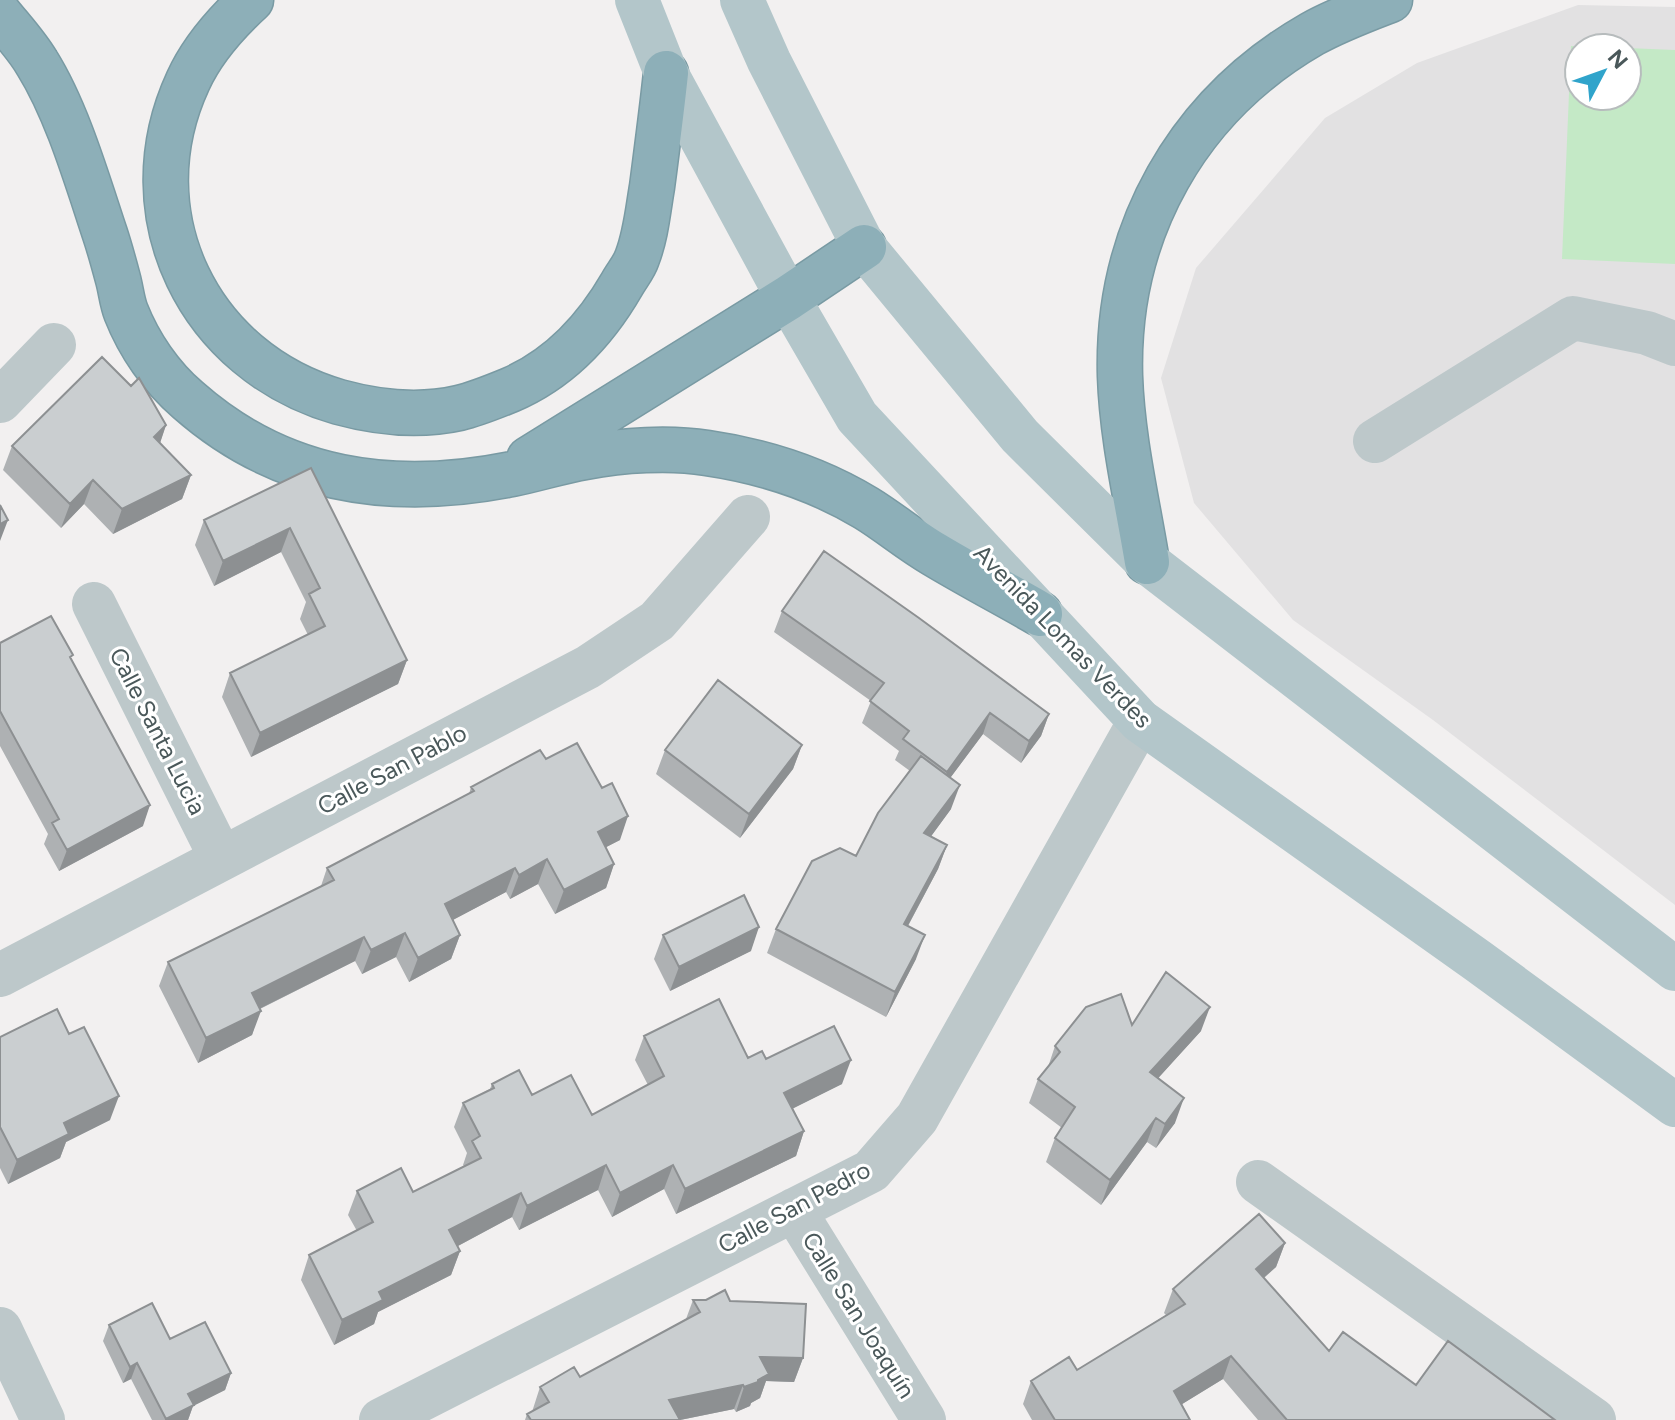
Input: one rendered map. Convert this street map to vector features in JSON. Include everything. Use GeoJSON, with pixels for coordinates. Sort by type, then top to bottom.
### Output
{"type":"FeatureCollection","features":[{"type":"Feature","properties":{"kind":"highway"},"geometry":{"type":"LineString","coordinates":[[251,0],[212,41],[188,81],[181,101],[168,145],[166,167],[167,211],[175,241],[184,269],[199,298],[229,338],[250,357],[298,387],[372,409],[419,414],[459,408],[485,400],[527,382],[547,369],[568,353],[591,328],[609,306],[637,259],[646,230],[666,73]]}},
{"type":"Feature","properties":{"kind":"highway"},"geometry":{"type":"LineString","coordinates":[[1147,562],[1121,399],[1120,372],[1129,276],[1151,210],[1169,173],[1212,114],[1242,84],[1312,34],[1390,0]]}},
{"type":"Feature","properties":{"kind":"highway"},"geometry":{"type":"LineString","coordinates":[[0,15],[38,65],[61,110],[106,238],[125,310],[141,343],[161,372],[187,400],[250,445],[333,476],[416,486],[466,482],[586,457],[631,452],[706,453],[787,471],[824,486],[866,508],[931,553],[1040,614]]}},
{"type":"Feature","properties":{"kind":"highway"},"geometry":{"type":"LineString","coordinates":[[512,474],[535,454],[788,298],[864,247]]}},
{"type":"Feature","properties":{"kind":"main road","name":"Avenida Lomas Verdes"},"geometry":{"type":"LineString","coordinates":[[637,0],[666,73],[788,298],[857,417],[1140,721],[1675,1105]]}},
{"type":"Feature","properties":{"kind":"main road"},"geometry":{"type":"LineString","coordinates":[[742,0],[769,61],[864,247],[1020,436],[1147,562],[1675,969]]}},
{"type":"Feature","properties":{"kind":"street"},"geometry":{"type":"LineString","coordinates":[[1375,441],[1573,318],[1647,333],[1675,344]]}},
{"type":"Feature","properties":{"kind":"street"},"geometry":{"type":"LineString","coordinates":[[0,401],[54,345]]}},
{"type":"Feature","properties":{"kind":"street","name":"Calle San Pablo"},"geometry":{"type":"LineString","coordinates":[[0,975],[588,667],[657,621],[748,517]]}},
{"type":"Feature","properties":{"kind":"street","name":"Calle Santa Lucia"},"geometry":{"type":"LineString","coordinates":[[94,604],[221,858]]}},
{"type":"Feature","properties":{"kind":"street","name":"Calle San Pedro"},"geometry":{"type":"LineString","coordinates":[[381,1420],[871,1171],[917,1118],[1140,721]]}},
{"type":"Feature","properties":{"kind":"street"},"geometry":{"type":"LineString","coordinates":[[1258,1182],[1594,1420]]}},
{"type":"Feature","properties":{"kind":"street","name":"Calle San Joaquín"},"geometry":{"type":"LineString","coordinates":[[794,1210],[924,1420]]}},
{"type":"Feature","properties":{"kind":"street"},"geometry":{"type":"LineString","coordinates":[[0,1329],[43,1420]]}},
{"type":"Feature","properties":{"kind":"shaded area"},"geometry":{"type":"Polygon","coordinates":[[[1578,5],[1675,7],[1675,905],[1433,720],[1293,620],[1194,503],[1161,378],[1196,268],[1325,118],[1417,63],[1578,5]]]}},
{"type":"Feature","properties":{"kind":"green space"},"geometry":{"type":"Polygon","coordinates":[[[1643,49],[1675,50],[1675,264],[1562,259],[1568,112],[1643,112],[1643,49]]]}},
{"type":"Feature","properties":{"kind":"building"},"geometry":{"type":"Polygon","coordinates":[[[102,357],[131,386],[139,378],[166,425],[154,437],[191,475],[122,509],[93,480],[70,504],[12,446],[102,357]]]}},
{"type":"Feature","properties":{"kind":"building"},"geometry":{"type":"Polygon","coordinates":[[[311,468],[407,660],[260,733],[230,673],[325,626],[309,594],[320,588],[290,528],[223,561],[204,520],[311,468]]]}},
{"type":"Feature","properties":{"kind":"building"},"geometry":{"type":"Polygon","coordinates":[[[0,505],[8,520],[0,524],[0,505]]]}},
{"type":"Feature","properties":{"kind":"building"},"geometry":{"type":"Polygon","coordinates":[[[824,551],[1049,714],[1029,741],[990,713],[947,772],[903,739],[909,731],[870,701],[884,683],[782,611],[824,551]]]}},
{"type":"Feature","properties":{"kind":"building"},"geometry":{"type":"Polygon","coordinates":[[[51,616],[150,805],[67,850],[52,823],[59,819],[0,711],[0,643],[51,616]]]}},
{"type":"Feature","properties":{"kind":"building"},"geometry":{"type":"Polygon","coordinates":[[[718,680],[802,745],[749,814],[665,750],[718,680]]]}},
{"type":"Feature","properties":{"kind":"building"},"geometry":{"type":"Polygon","coordinates":[[[577,743],[602,788],[612,783],[628,816],[598,832],[614,864],[564,890],[547,859],[519,875],[515,868],[445,904],[460,935],[418,958],[405,933],[371,950],[364,937],[252,993],[261,1011],[206,1038],[168,962],[334,880],[327,868],[474,791],[471,787],[540,750],[546,759],[577,743]]]}},
{"type":"Feature","properties":{"kind":"building"},"geometry":{"type":"Polygon","coordinates":[[[921,756],[960,785],[924,833],[947,845],[904,924],[925,935],[895,992],[776,929],[812,861],[840,848],[856,856],[878,813],[921,756]]]}},
{"type":"Feature","properties":{"kind":"building"},"geometry":{"type":"Polygon","coordinates":[[[744,895],[759,927],[679,967],[663,935],[744,895]]]}},
{"type":"Feature","properties":{"kind":"building"},"geometry":{"type":"Polygon","coordinates":[[[1166,972],[1210,1007],[1150,1072],[1184,1098],[1165,1124],[1156,1118],[1110,1180],[1055,1138],[1075,1107],[1038,1079],[1060,1052],[1055,1046],[1086,1007],[1121,994],[1132,1025],[1166,972]]]}},
{"type":"Feature","properties":{"kind":"building"},"geometry":{"type":"Polygon","coordinates":[[[719,999],[748,1058],[762,1051],[766,1059],[834,1026],[851,1060],[784,1093],[804,1131],[685,1189],[673,1165],[620,1193],[606,1165],[527,1206],[521,1193],[449,1230],[460,1251],[379,1292],[383,1300],[342,1320],[309,1255],[373,1222],[357,1191],[401,1168],[413,1192],[481,1158],[472,1141],[480,1136],[463,1103],[494,1088],[492,1084],[519,1070],[532,1095],[571,1075],[592,1115],[664,1076],[644,1036],[719,999]]]}},
{"type":"Feature","properties":{"kind":"building"},"geometry":{"type":"Polygon","coordinates":[[[57,1009],[69,1034],[84,1027],[119,1096],[64,1123],[69,1134],[17,1160],[0,1127],[0,1037],[57,1009]]]}},
{"type":"Feature","properties":{"kind":"building"},"geometry":{"type":"Polygon","coordinates":[[[1259,1214],[1285,1243],[1256,1269],[1329,1351],[1343,1332],[1416,1385],[1448,1341],[1555,1420],[1287,1420],[1231,1356],[1174,1391],[1190,1420],[1055,1420],[1031,1381],[1069,1357],[1077,1370],[1185,1304],[1173,1289],[1259,1214]]]}},
{"type":"Feature","properties":{"kind":"building"},"geometry":{"type":"Polygon","coordinates":[[[725,1290],[730,1301],[806,1304],[803,1358],[760,1357],[769,1374],[758,1382],[669,1400],[680,1420],[531,1420],[527,1414],[549,1402],[540,1387],[574,1367],[580,1377],[700,1312],[693,1300],[706,1300],[725,1290]]]}},
{"type":"Feature","properties":{"kind":"building"},"geometry":{"type":"Polygon","coordinates":[[[152,1303],[170,1339],[205,1322],[231,1373],[188,1394],[194,1405],[166,1419],[137,1363],[130,1367],[109,1325],[152,1303]]]}}]}
